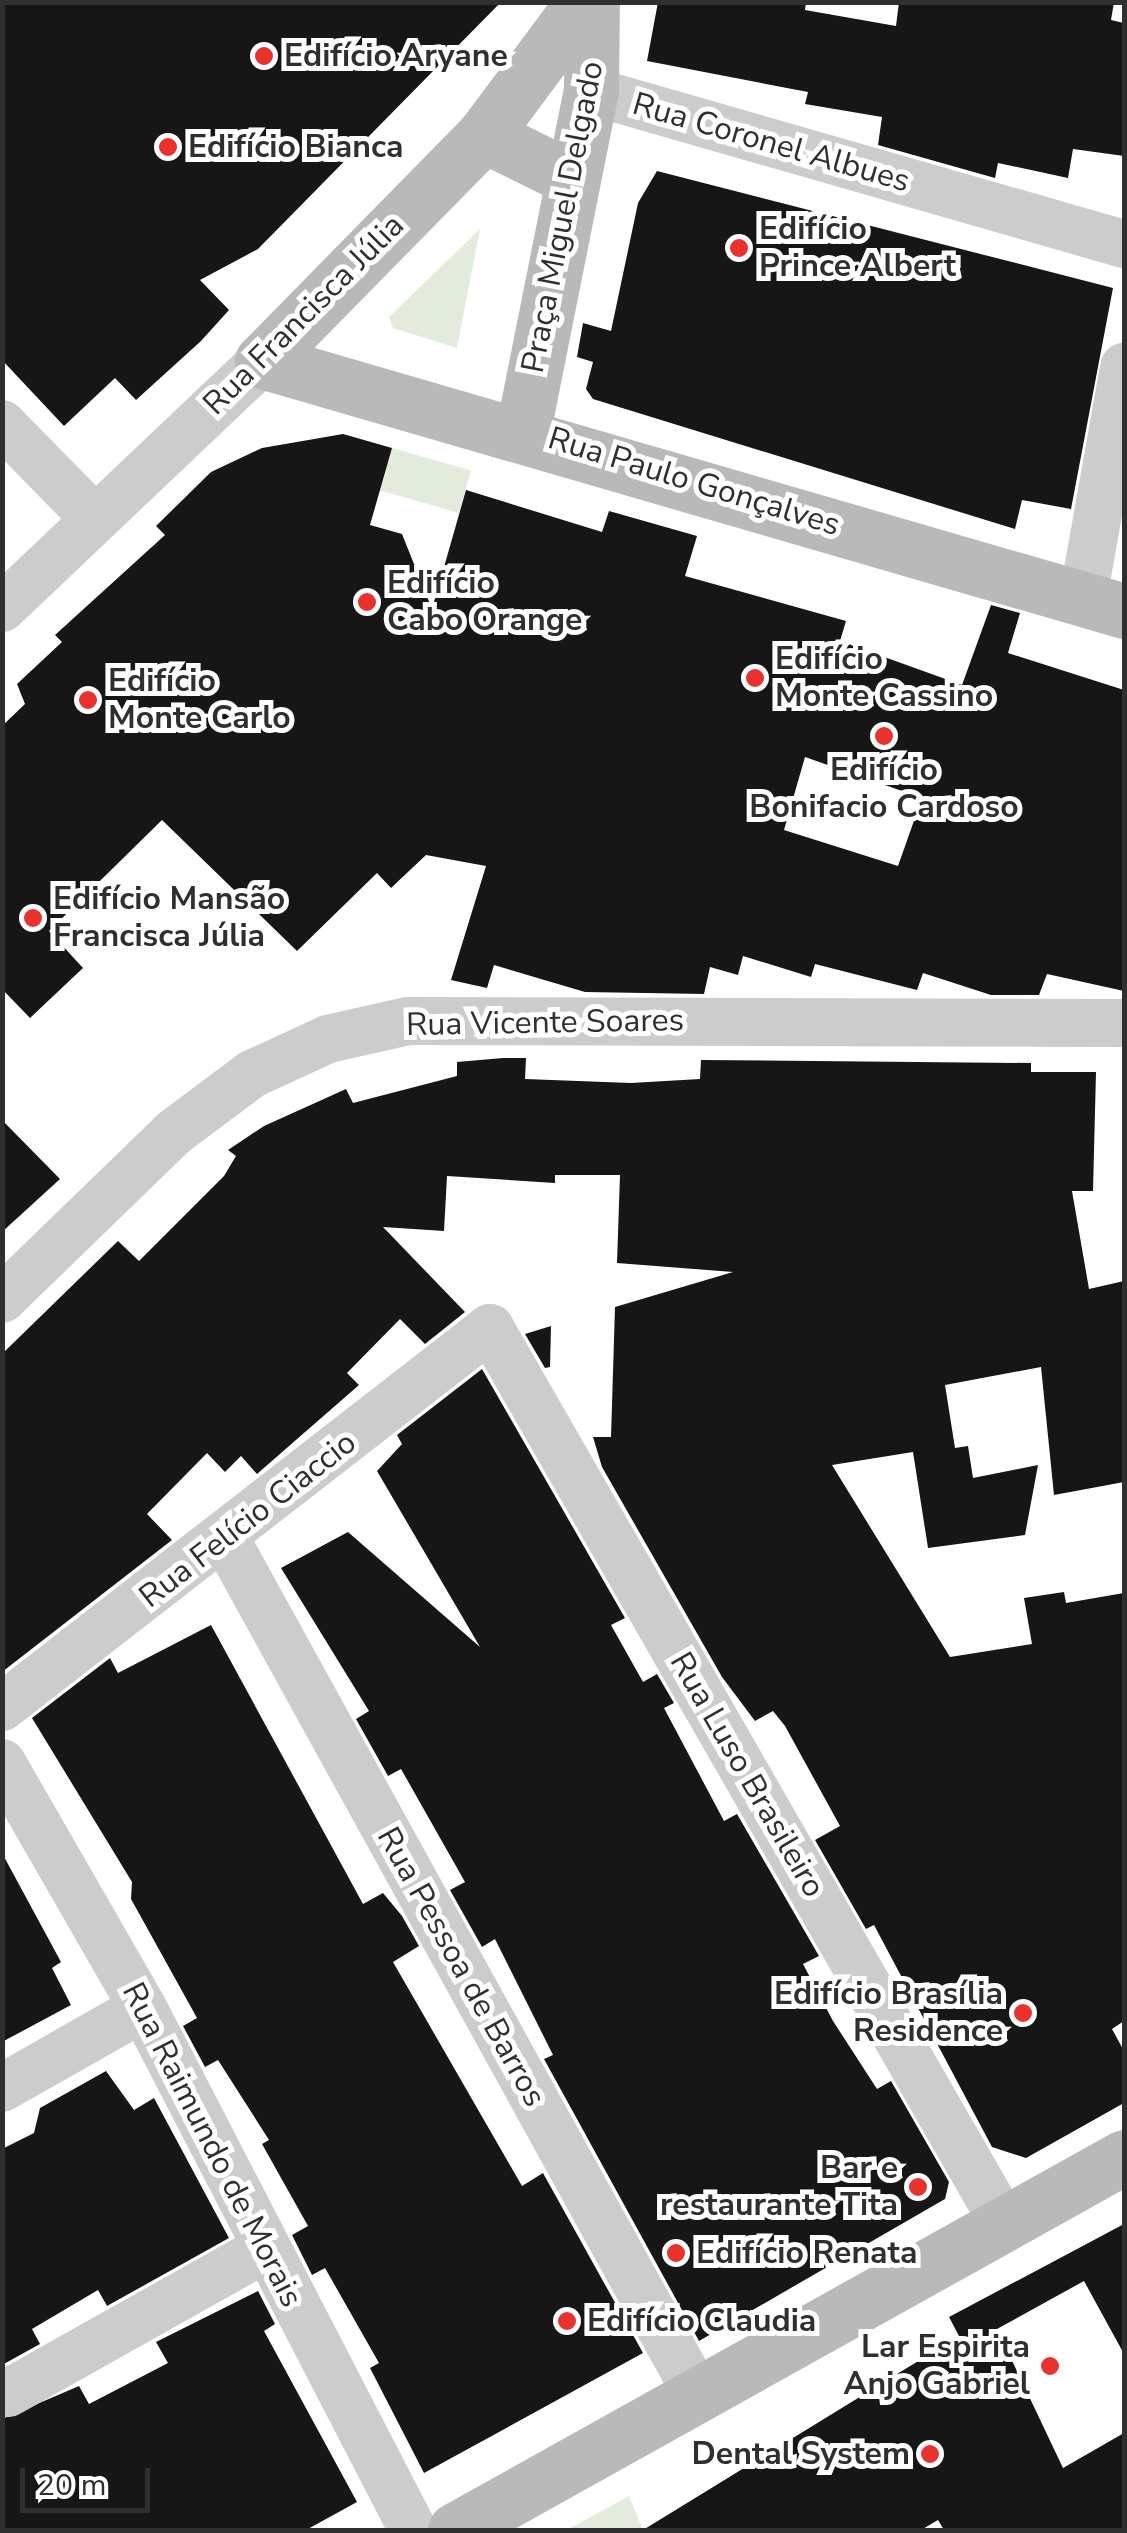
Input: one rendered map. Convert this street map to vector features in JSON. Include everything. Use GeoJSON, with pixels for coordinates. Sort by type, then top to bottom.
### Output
{"type":"FeatureCollection","features":[{"type":"Feature","properties":{"kind":"street","name":"Rua Francisca Júlia"},"geometry":{"type":"LineString","coordinates":[[2,608],[262,360],[484,135],[583,2]]}},
{"type":"Feature","properties":{"kind":"street","name":"Praça Miguel Delgado"},"geometry":{"type":"LineString","coordinates":[[522,430],[591,91],[592,2]]}},
{"type":"Feature","properties":{"kind":"street","name":"Rua Coronel Albues"},"geometry":{"type":"LineString","coordinates":[[591,91],[1124,244]]}},
{"type":"Feature","properties":{"kind":"street"},"geometry":{"type":"LineString","coordinates":[[484,135],[573,179]]}},
{"type":"Feature","properties":{"kind":"street","name":"Rua Paulo Gonçalves"},"geometry":{"type":"LineString","coordinates":[[262,360],[522,430],[1104,605]]}},
{"type":"Feature","properties":{"kind":"street"},"geometry":{"type":"LineString","coordinates":[[1104,605],[1124,367]]}},
{"type":"Feature","properties":{"kind":"street"},"geometry":{"type":"LineString","coordinates":[[2,424],[94,518]]}},
{"type":"Feature","properties":{"kind":"street","name":"Rua Vicente Soares"},"geometry":{"type":"LineString","coordinates":[[2,1299],[173,1133],[252,1074],[328,1039],[408,1022],[1124,1023]]}},
{"type":"Feature","properties":{"kind":"street","name":"Rua Felício Ciaccio"},"geometry":{"type":"LineString","coordinates":[[2,1707],[226,1540],[490,1328]]}},
{"type":"Feature","properties":{"kind":"street","name":"Rua Luso Brasileiro"},"geometry":{"type":"LineString","coordinates":[[490,1328],[1003,2222]]}},
{"type":"Feature","properties":{"kind":"street","name":"Rua Pessoa de Barros"},"geometry":{"type":"LineString","coordinates":[[226,1540],[697,2394]]}},
{"type":"Feature","properties":{"kind":"street","name":"Rua Raimundo de Morais"},"geometry":{"type":"LineString","coordinates":[[2,1763],[143,2008],[413,2530]]}},
{"type":"Feature","properties":{"kind":"street"},"geometry":{"type":"LineString","coordinates":[[2,2088],[143,2008]]}},
{"type":"Feature","properties":{"kind":"street"},"geometry":{"type":"LineString","coordinates":[[455,2530],[1124,2157]]}},
{"type":"Feature","properties":{"kind":"street"},"geometry":{"type":"LineString","coordinates":[[8,2393],[265,2249]]}},
{"type":"Feature","properties":{"kind":"green space"},"geometry":{"type":"Polygon","coordinates":[[[480,229],[457,348],[393,328],[389,317],[480,229]]]}},
{"type":"Feature","properties":{"kind":"green space"},"geometry":{"type":"Polygon","coordinates":[[[392,448],[471,471],[459,513],[380,490],[392,448]]]}},
{"type":"Feature","properties":{"kind":"green space"},"geometry":{"type":"Polygon","coordinates":[[[629,2496],[643,2530],[567,2530],[629,2496]]]}},
{"type":"Feature","properties":{"kind":"building"},"geometry":{"type":"Polygon","coordinates":[[[2,2],[501,2],[258,249],[200,280],[229,310],[201,341],[136,400],[115,378],[64,426],[2,360],[2,2]]]}},
{"type":"Feature","properties":{"kind":"building"},"geometry":{"type":"Polygon","coordinates":[[[658,2],[806,2],[805,10],[896,26],[899,2],[1114,2],[1111,20],[1124,23],[1124,156],[1073,149],[1068,178],[998,163],[995,178],[878,145],[882,117],[805,104],[808,92],[647,61],[658,2]]]}},
{"type":"Feature","properties":{"kind":"building"},"geometry":{"type":"Polygon","coordinates":[[[657,171],[1113,288],[1071,509],[1022,500],[1015,529],[593,399],[586,389],[593,362],[577,357],[583,323],[611,331],[638,203],[657,171]]]}},
{"type":"Feature","properties":{"kind":"building"},"geometry":{"type":"Polygon","coordinates":[[[343,434],[392,448],[370,525],[402,534],[432,609],[466,490],[602,532],[609,511],[697,536],[685,576],[846,621],[840,641],[962,685],[991,605],[1020,613],[1008,653],[1124,690],[1124,991],[1047,974],[1039,995],[991,995],[923,973],[917,990],[815,964],[811,977],[743,956],[738,975],[710,967],[704,994],[585,992],[494,965],[487,988],[451,980],[486,866],[426,855],[391,888],[377,873],[297,951],[162,820],[49,931],[83,968],[30,1018],[2,989],[2,726],[25,704],[17,684],[62,642],[55,635],[165,535],[156,526],[211,472],[262,448],[343,434]],[[805,757],[784,830],[898,866],[922,798],[805,757]]]}},
{"type":"Feature","properties":{"kind":"building"},"geometry":{"type":"Polygon","coordinates":[[[526,1058],[525,1079],[631,1083],[700,1079],[701,1060],[1031,1063],[1031,1072],[1096,1072],[1093,1191],[1072,1191],[1089,1289],[1124,1281],[1124,1482],[1054,1495],[1041,1367],[945,1385],[955,1448],[968,1446],[973,1478],[1038,1465],[1025,1535],[928,1548],[913,1452],[832,1465],[950,1657],[1032,1644],[1024,1598],[1064,1592],[1066,1603],[1124,1593],[1124,2021],[1112,2029],[1124,2051],[1124,2103],[1026,2158],[992,2147],[874,1925],[866,1929],[815,1840],[840,1826],[785,1726],[773,1711],[755,1721],[722,1677],[602,1467],[593,1437],[611,1437],[615,1307],[733,1272],[617,1263],[620,1175],[555,1175],[555,1183],[447,1176],[444,1231],[383,1227],[465,1312],[425,1344],[400,1319],[347,1373],[359,1385],[257,1474],[241,1456],[225,1472],[207,1453],[147,1514],[172,1540],[2,1672],[2,1354],[118,1241],[139,1261],[224,1176],[236,1156],[228,1150],[264,1126],[346,1089],[353,1103],[457,1076],[457,1062],[526,1058]]]}},
{"type":"Feature","properties":{"kind":"building"},"geometry":{"type":"Polygon","coordinates":[[[2,1120],[60,1179],[2,1232],[2,1120]]]}},
{"type":"Feature","properties":{"kind":"building"},"geometry":{"type":"Polygon","coordinates":[[[551,1326],[550,1367],[545,1368],[525,1334],[551,1326]]]}},
{"type":"Feature","properties":{"kind":"building"},"geometry":{"type":"Polygon","coordinates":[[[482,1369],[625,1618],[611,1625],[643,1682],[657,1674],[674,1703],[664,1708],[724,1821],[737,1814],[819,1956],[803,1964],[833,2021],[877,2089],[891,2081],[949,2182],[945,2199],[699,2341],[544,2059],[553,2055],[495,1939],[482,1947],[450,1890],[465,1882],[401,1769],[388,1776],[356,1719],[369,1711],[281,1568],[348,1532],[480,1647],[377,1471],[402,1444],[397,1435],[482,1369]]]}},
{"type":"Feature","properties":{"kind":"building"},"geometry":{"type":"Polygon","coordinates":[[[211,1625],[363,1904],[383,1893],[419,1946],[393,1962],[522,2186],[543,2173],[643,2353],[424,2473],[370,2368],[379,2363],[325,2268],[312,2275],[292,2235],[308,2226],[262,2144],[269,2140],[218,2060],[205,2067],[183,2026],[197,2018],[131,1899],[132,1882],[32,1718],[110,1658],[118,1673],[211,1625]]]}},
{"type":"Feature","properties":{"kind":"building"},"geometry":{"type":"Polygon","coordinates":[[[2,1853],[61,1962],[52,1968],[71,2005],[2,2042],[2,1853]]]}},
{"type":"Feature","properties":{"kind":"building"},"geometry":{"type":"Polygon","coordinates":[[[106,2071],[134,2110],[154,2098],[229,2238],[107,2306],[98,2290],[32,2329],[40,2344],[2,2365],[2,2149],[34,2133],[40,2108],[106,2071]]]}},
{"type":"Feature","properties":{"kind":"building"},"geometry":{"type":"Polygon","coordinates":[[[1124,2224],[1124,2354],[1084,2281],[997,2329],[1063,2468],[1124,2433],[1124,2530],[944,2530],[938,2520],[921,2530],[643,2530],[959,2336],[949,2317],[1124,2224]]]}},
{"type":"Feature","properties":{"kind":"building"},"geometry":{"type":"Polygon","coordinates":[[[258,2291],[275,2324],[264,2331],[357,2502],[306,2530],[2,2530],[2,2419],[79,2386],[89,2404],[168,2363],[156,2342],[258,2291]]]}},
{"type":"Feature","properties":{"kind":"place","name":"Edifício Aryane"},"geometry":{"type":"Point","coordinates":[264,56]}},
{"type":"Feature","properties":{"kind":"place","name":"Edifício Bianca"},"geometry":{"type":"Point","coordinates":[168,147]}},
{"type":"Feature","properties":{"kind":"place","name":"Edifício Prince Albert"},"geometry":{"type":"Point","coordinates":[739,248]}},
{"type":"Feature","properties":{"kind":"place","name":"Edifício Cabo Orange"},"geometry":{"type":"Point","coordinates":[367,602]}},
{"type":"Feature","properties":{"kind":"place","name":"Edifício Monte Cassino"},"geometry":{"type":"Point","coordinates":[755,678]}},
{"type":"Feature","properties":{"kind":"place","name":"Edifício Monte Carlo"},"geometry":{"type":"Point","coordinates":[88,700]}},
{"type":"Feature","properties":{"kind":"place","name":"Edifício Bonifacio Cardoso"},"geometry":{"type":"Point","coordinates":[884,736]}},
{"type":"Feature","properties":{"kind":"place","name":"Edifício Mansão Francisca Júlia"},"geometry":{"type":"Point","coordinates":[33,918]}},
{"type":"Feature","properties":{"kind":"place","name":"Edifício Brasília Residence"},"geometry":{"type":"Point","coordinates":[1023,2013]}},
{"type":"Feature","properties":{"kind":"place","name":"Bar e restaurante Tita"},"geometry":{"type":"Point","coordinates":[918,2187]}},
{"type":"Feature","properties":{"kind":"place","name":"Edifício Renata"},"geometry":{"type":"Point","coordinates":[676,2253]}},
{"type":"Feature","properties":{"kind":"place","name":"Edifício Claudia"},"geometry":{"type":"Point","coordinates":[567,2321]}},
{"type":"Feature","properties":{"kind":"place","name":"Lar Espirita Anjo Gabriel"},"geometry":{"type":"Point","coordinates":[1050,2366]}},
{"type":"Feature","properties":{"kind":"place","name":"Dental System"},"geometry":{"type":"Point","coordinates":[930,2454]}}]}
